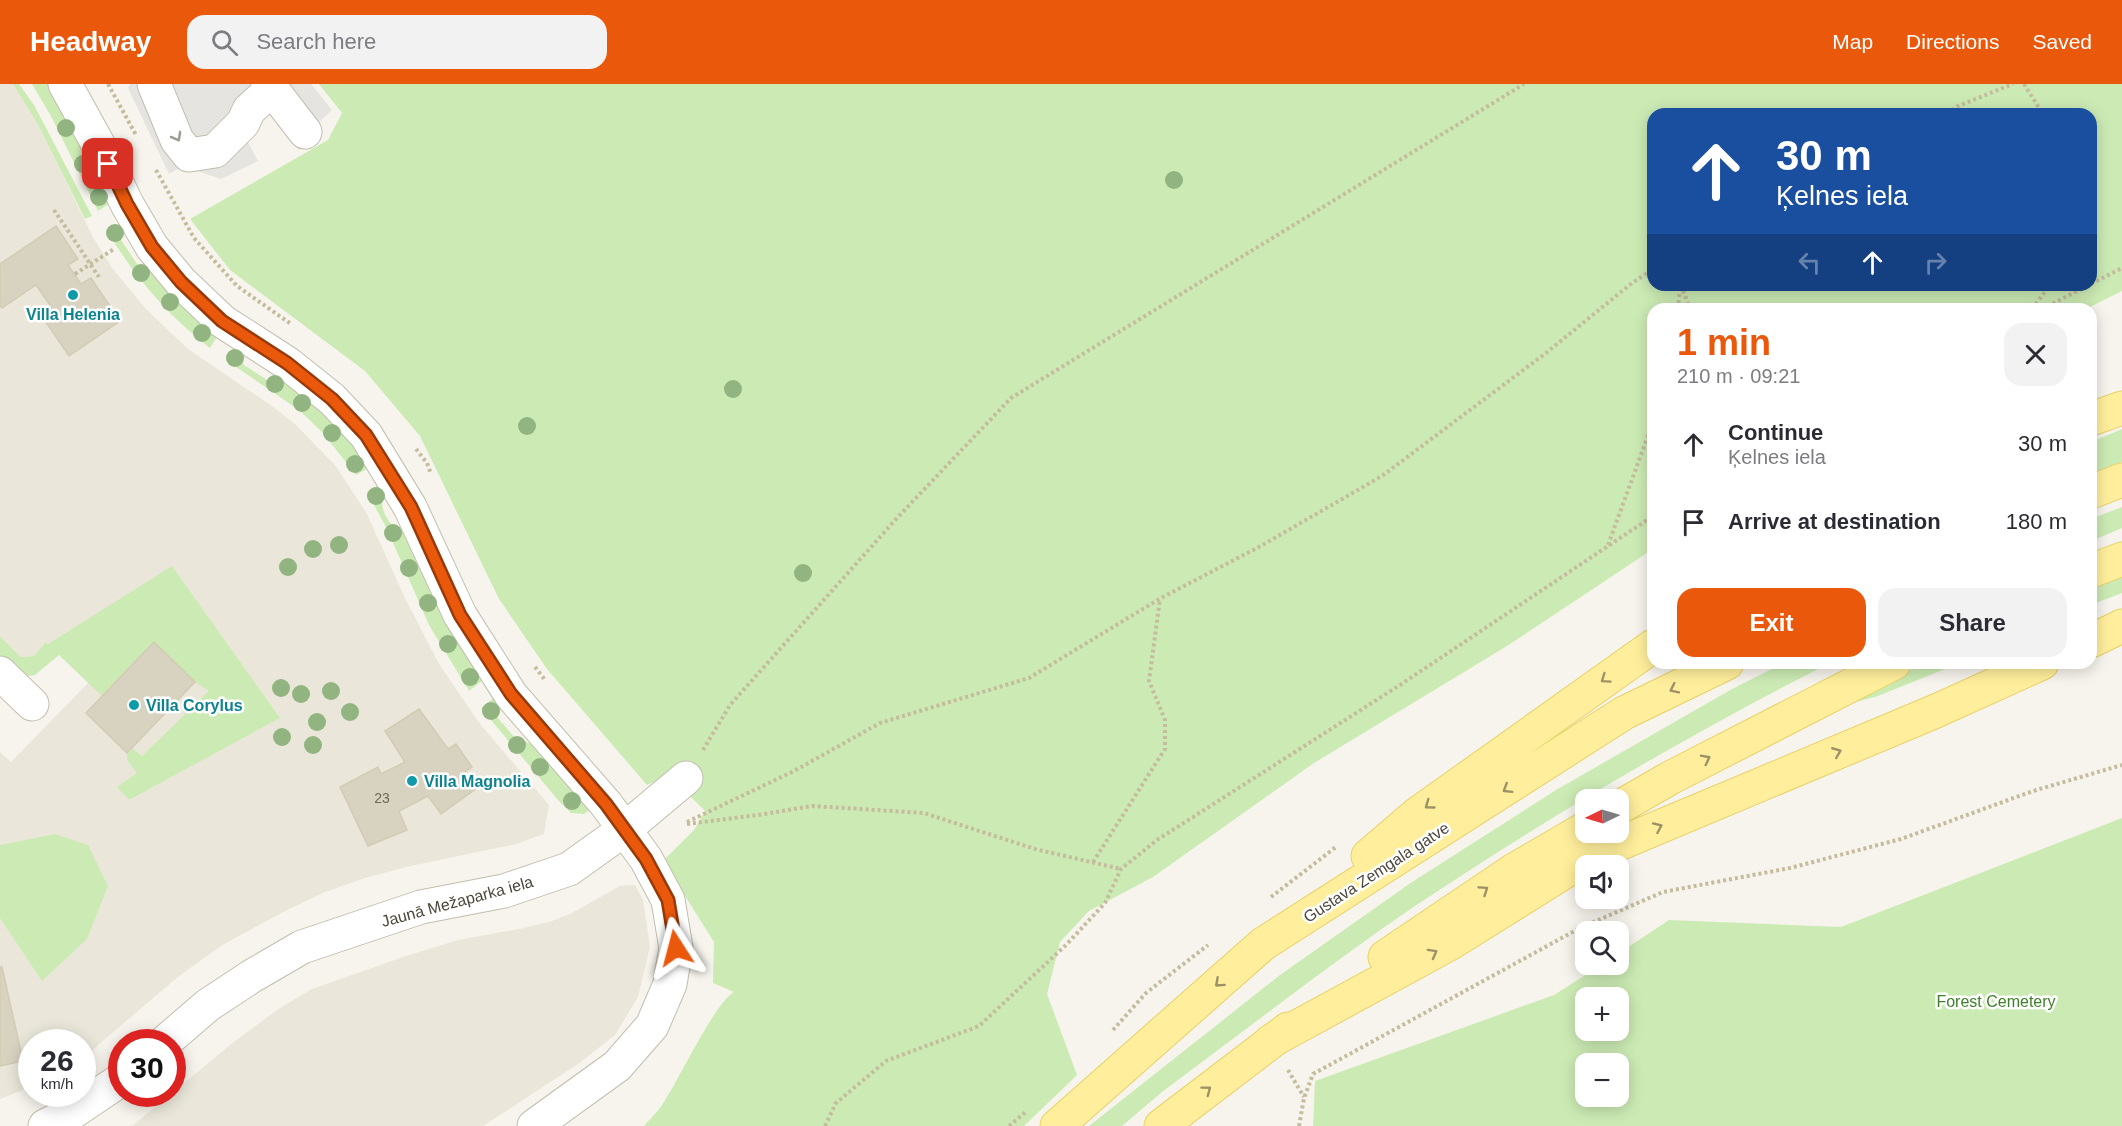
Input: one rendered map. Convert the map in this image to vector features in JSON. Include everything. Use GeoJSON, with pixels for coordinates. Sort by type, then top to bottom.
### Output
{"type":"FeatureCollection","features":[{"type":"Feature","properties":{"kind":"main road"},"geometry":{"type":"LineString","coordinates":[[2097,417],[2122,408]]}},
{"type":"Feature","properties":{"kind":"main road"},"geometry":{"type":"LineString","coordinates":[[2097,490],[2122,480]]}},
{"type":"Feature","properties":{"kind":"main road"},"geometry":{"type":"LineString","coordinates":[[2097,568],[2122,558]]}},
{"type":"Feature","properties":{"kind":"main road"},"geometry":{"type":"LineString","coordinates":[[2097,638],[2122,626]]}},
{"type":"Feature","properties":{"kind":"main road"},"geometry":{"type":"LineString","coordinates":[[1263,944],[1417,814],[1647,650]]}},
{"type":"Feature","properties":{"kind":"main road","name":"Gustava Zemgala gatve"},"geometry":{"type":"LineString","coordinates":[[1057,1126],[1263,944],[1624,713],[1715,669]]}},
{"type":"Feature","properties":{"kind":"main road"},"geometry":{"type":"LineString","coordinates":[[1629,802],[1670,778],[1882,669]]}},
{"type":"Feature","properties":{"kind":"main road"},"geometry":{"type":"LineString","coordinates":[[1271,1041],[1451,943],[1590,856],[1695,810],[1936,711],[2029,669]]}},
{"type":"Feature","properties":{"kind":"main road"},"geometry":{"type":"LineString","coordinates":[[1161,1126],[1392,952],[1514,870],[1575,834]]}},
{"type":"Feature","properties":{"kind":"street"},"geometry":{"type":"LineString","coordinates":[[65,84],[93,134],[127,204],[152,247],[181,282],[222,321],[287,363],[332,399],[366,435],[411,507],[460,615],[511,694],[606,804],[646,859],[668,900],[676,948],[670,984],[652,1026],[617,1066],[534,1126]]}},
{"type":"Feature","properties":{"kind":"street"},"geometry":{"type":"LineString","coordinates":[[154,84],[177,140],[189,155],[215,151],[243,123],[263,94],[305,132]]}},
{"type":"Feature","properties":{"kind":"street"},"geometry":{"type":"LineString","coordinates":[[0,673],[32,704]]}},
{"type":"Feature","properties":{"kind":"street","name":"Jaunā Mežaparka iela"},"geometry":{"type":"LineString","coordinates":[[180,1029],[208,1005],[302,947],[421,907],[504,891],[569,869],[625,829],[686,778]]}},
{"type":"Feature","properties":{"kind":"street"},"geometry":{"type":"LineString","coordinates":[[45,1126],[74,1112],[108,1089]]}},
{"type":"Feature","properties":{"kind":"path"},"geometry":{"type":"LineString","coordinates":[[686,778],[730,705],[897,518],[1011,398],[1524,84]]}},
{"type":"Feature","properties":{"kind":"path"},"geometry":{"type":"LineString","coordinates":[[1955,108],[2013,84]]}},
{"type":"Feature","properties":{"kind":"path"},"geometry":{"type":"LineString","coordinates":[[2024,84],[2039,108]]}},
{"type":"Feature","properties":{"kind":"path"},"geometry":{"type":"LineString","coordinates":[[54,210],[99,277]]}},
{"type":"Feature","properties":{"kind":"path"},"geometry":{"type":"LineString","coordinates":[[75,274],[114,249]]}},
{"type":"Feature","properties":{"kind":"path"},"geometry":{"type":"LineString","coordinates":[[2097,280],[2122,268]]}},
{"type":"Feature","properties":{"kind":"path"},"geometry":{"type":"LineString","coordinates":[[1121,869],[1035,849],[924,813],[812,806],[684,824],[794,771],[880,723],[1029,678],[1161,598],[1259,547],[1382,476],[1546,353],[1647,273]]}},
{"type":"Feature","properties":{"kind":"path"},"geometry":{"type":"LineString","coordinates":[[2036,303],[2045,291]]}},
{"type":"Feature","properties":{"kind":"path"},"geometry":{"type":"LineString","coordinates":[[2054,303],[2077,291]]}},
{"type":"Feature","properties":{"kind":"path"},"geometry":{"type":"LineString","coordinates":[[1608,545],[1647,438]]}},
{"type":"Feature","properties":{"kind":"path"},"geometry":{"type":"LineString","coordinates":[[825,1126],[836,1103],[886,1061],[979,1026],[1074,936],[1105,903],[1121,869],[1157,840],[1400,685],[1647,520]]}},
{"type":"Feature","properties":{"kind":"path"},"geometry":{"type":"LineString","coordinates":[[1093,862],[1165,749],[1165,720],[1149,681],[1161,598]]}},
{"type":"Feature","properties":{"kind":"path"},"geometry":{"type":"LineString","coordinates":[[1299,1126],[1304,1098],[1313,1074],[1580,928],[1663,892],[1790,868],[1900,839],[2033,791],[2122,765]]}},
{"type":"Feature","properties":{"kind":"path"},"geometry":{"type":"LineString","coordinates":[[1267,900],[1339,844]]}},
{"type":"Feature","properties":{"kind":"path"},"geometry":{"type":"LineString","coordinates":[[1106,1037],[1146,993],[1211,943]]}},
{"type":"Feature","properties":{"kind":"path"},"geometry":{"type":"LineString","coordinates":[[1009,1126],[1028,1110]]}},
{"type":"Feature","properties":{"kind":"shaded area"},"geometry":{"type":"Polygon","coordinates":[[[0,84],[13,84],[37,123],[93,237],[112,268],[146,309],[188,349],[295,424],[335,465],[366,512],[405,598],[439,664],[480,724],[549,805],[544,834],[516,844],[365,878],[325,892],[287,910],[224,944],[179,976],[117,1029],[108,1029],[108,1037],[96,1047],[96,1029],[18,1029],[18,1092],[0,1099],[0,752],[11,762],[88,683],[46,642],[34,656],[21,657],[0,636],[0,84]]]}},
{"type":"Feature","properties":{"kind":"shaded area"},"geometry":{"type":"Polygon","coordinates":[[[130,84],[311,84],[332,110],[317,124],[323,133],[299,150],[271,112],[242,131],[258,161],[221,179],[183,166],[169,174],[128,88],[130,84]]]}},
{"type":"Feature","properties":{"kind":"shaded area"},"geometry":{"type":"Polygon","coordinates":[[[635,885],[643,900],[650,947],[638,997],[615,1035],[578,1064],[483,1126],[132,1126],[155,1107],[186,1107],[186,1081],[235,1041],[280,1008],[312,989],[458,940],[552,921],[570,914],[620,886],[635,885]]]}},
{"type":"Feature","properties":{"kind":"green space"},"geometry":{"type":"Polygon","coordinates":[[[13,84],[19,84],[34,105],[92,216],[85,219],[37,123],[13,84]]]}},
{"type":"Feature","properties":{"kind":"green space"},"geometry":{"type":"Polygon","coordinates":[[[32,84],[50,84],[112,202],[98,211],[52,118],[32,84]]]}},
{"type":"Feature","properties":{"kind":"green space"},"geometry":{"type":"Polygon","coordinates":[[[319,84],[2122,84],[2122,291],[2097,304],[1647,303],[1647,553],[1507,646],[1314,763],[1153,877],[1089,911],[1060,942],[1047,994],[1077,1075],[1024,1126],[644,1126],[665,1101],[717,1010],[734,992],[713,983],[714,942],[663,861],[694,830],[705,811],[669,775],[647,785],[547,669],[499,599],[420,436],[365,371],[230,270],[190,219],[328,140],[342,113],[319,84]]]}},
{"type":"Feature","properties":{"kind":"green space"},"geometry":{"type":"Polygon","coordinates":[[[121,222],[121,240],[139,267],[154,271],[218,335],[210,348],[166,309],[129,264],[107,231],[121,222]]]}},
{"type":"Feature","properties":{"kind":"green space"},"geometry":{"type":"Polygon","coordinates":[[[236,345],[244,365],[267,380],[284,379],[319,405],[351,440],[370,467],[356,475],[323,433],[299,410],[226,360],[236,345]]]}},
{"type":"Feature","properties":{"kind":"green space"},"geometry":{"type":"Polygon","coordinates":[[[2122,429],[2122,462],[2097,473],[2097,439],[2122,429]]]}},
{"type":"Feature","properties":{"kind":"green space"},"geometry":{"type":"Polygon","coordinates":[[[382,483],[383,508],[388,520],[407,534],[483,680],[469,691],[429,625],[387,529],[367,492],[382,483]]]}},
{"type":"Feature","properties":{"kind":"green space"},"geometry":{"type":"Polygon","coordinates":[[[2122,507],[2122,528],[2097,538],[2097,517],[2122,507]]]}},
{"type":"Feature","properties":{"kind":"green space"},"geometry":{"type":"Polygon","coordinates":[[[172,566],[280,718],[129,800],[117,787],[137,773],[127,760],[127,753],[132,748],[142,756],[209,691],[195,682],[154,642],[102,696],[59,655],[35,675],[19,677],[0,660],[0,636],[21,657],[34,656],[46,642],[48,644],[172,566]]]}},
{"type":"Feature","properties":{"kind":"green space"},"geometry":{"type":"Polygon","coordinates":[[[2122,575],[2122,593],[2097,603],[2097,585],[2122,575]]]}},
{"type":"Feature","properties":{"kind":"green space"},"geometry":{"type":"Polygon","coordinates":[[[1772,669],[1818,669],[1724,719],[1602,789],[1575,789],[1575,805],[1468,871],[1386,926],[1162,1092],[1122,1126],[1089,1126],[1280,975],[1412,882],[1556,790],[1732,689],[1772,669]]]}},
{"type":"Feature","properties":{"kind":"green space"},"geometry":{"type":"Polygon","coordinates":[[[1912,669],[1945,669],[1878,696],[1830,709],[1912,669]]]}},
{"type":"Feature","properties":{"kind":"green space"},"geometry":{"type":"Polygon","coordinates":[[[495,697],[497,717],[516,739],[533,744],[591,809],[584,814],[571,813],[558,800],[481,708],[495,697]]]}},
{"type":"Feature","properties":{"kind":"green space","name":"Forest Cemetery"},"geometry":{"type":"Polygon","coordinates":[[[2122,818],[2122,1126],[1313,1126],[1315,1081],[1554,995],[1585,975],[1629,975],[1629,946],[1669,920],[1841,927],[2122,818]]]}},
{"type":"Feature","properties":{"kind":"green space"},"geometry":{"type":"Polygon","coordinates":[[[55,834],[88,845],[108,886],[87,939],[42,981],[0,918],[0,845],[55,834]]]}},
{"type":"Feature","properties":{"kind":"building","name":"Villa Helenia"},"geometry":{"type":"Polygon","coordinates":[[[56,226],[78,259],[68,265],[81,284],[91,278],[120,321],[69,356],[41,315],[52,308],[36,285],[2,308],[0,306],[0,264],[56,226]]]}},
{"type":"Feature","properties":{"kind":"building","name":"Villa Corylus"},"geometry":{"type":"Polygon","coordinates":[[[154,642],[195,682],[127,753],[86,713],[154,642]]]}},
{"type":"Feature","properties":{"kind":"building","name":"Villa Magnolia"},"geometry":{"type":"Polygon","coordinates":[[[419,709],[448,749],[456,744],[472,767],[465,772],[477,788],[441,814],[428,796],[399,811],[407,830],[368,846],[340,787],[378,767],[381,774],[405,762],[385,731],[419,709]]]}},
{"type":"Feature","properties":{"kind":"building"},"geometry":{"type":"Polygon","coordinates":[[[0,967],[2,967],[18,1039],[18,1062],[0,1066],[0,967]]]}},
{"type":"Feature","properties":{"kind":"place","name":"Villa Helenia"},"geometry":{"type":"Point","coordinates":[73,295]}},
{"type":"Feature","properties":{"kind":"place","name":"Villa Corylus"},"geometry":{"type":"Point","coordinates":[134,705]}},
{"type":"Feature","properties":{"kind":"place","name":"Villa Magnolia"},"geometry":{"type":"Point","coordinates":[412,781]}},
{"type":"Feature","properties":{"kind":"route"},"geometry":{"type":"LineString","coordinates":[[108,164],[127,204],[152,247],[181,282],[222,321],[287,363],[332,399],[366,435],[411,507],[460,615],[511,694],[606,804],[646,859],[668,900],[676,948]]}}]}
